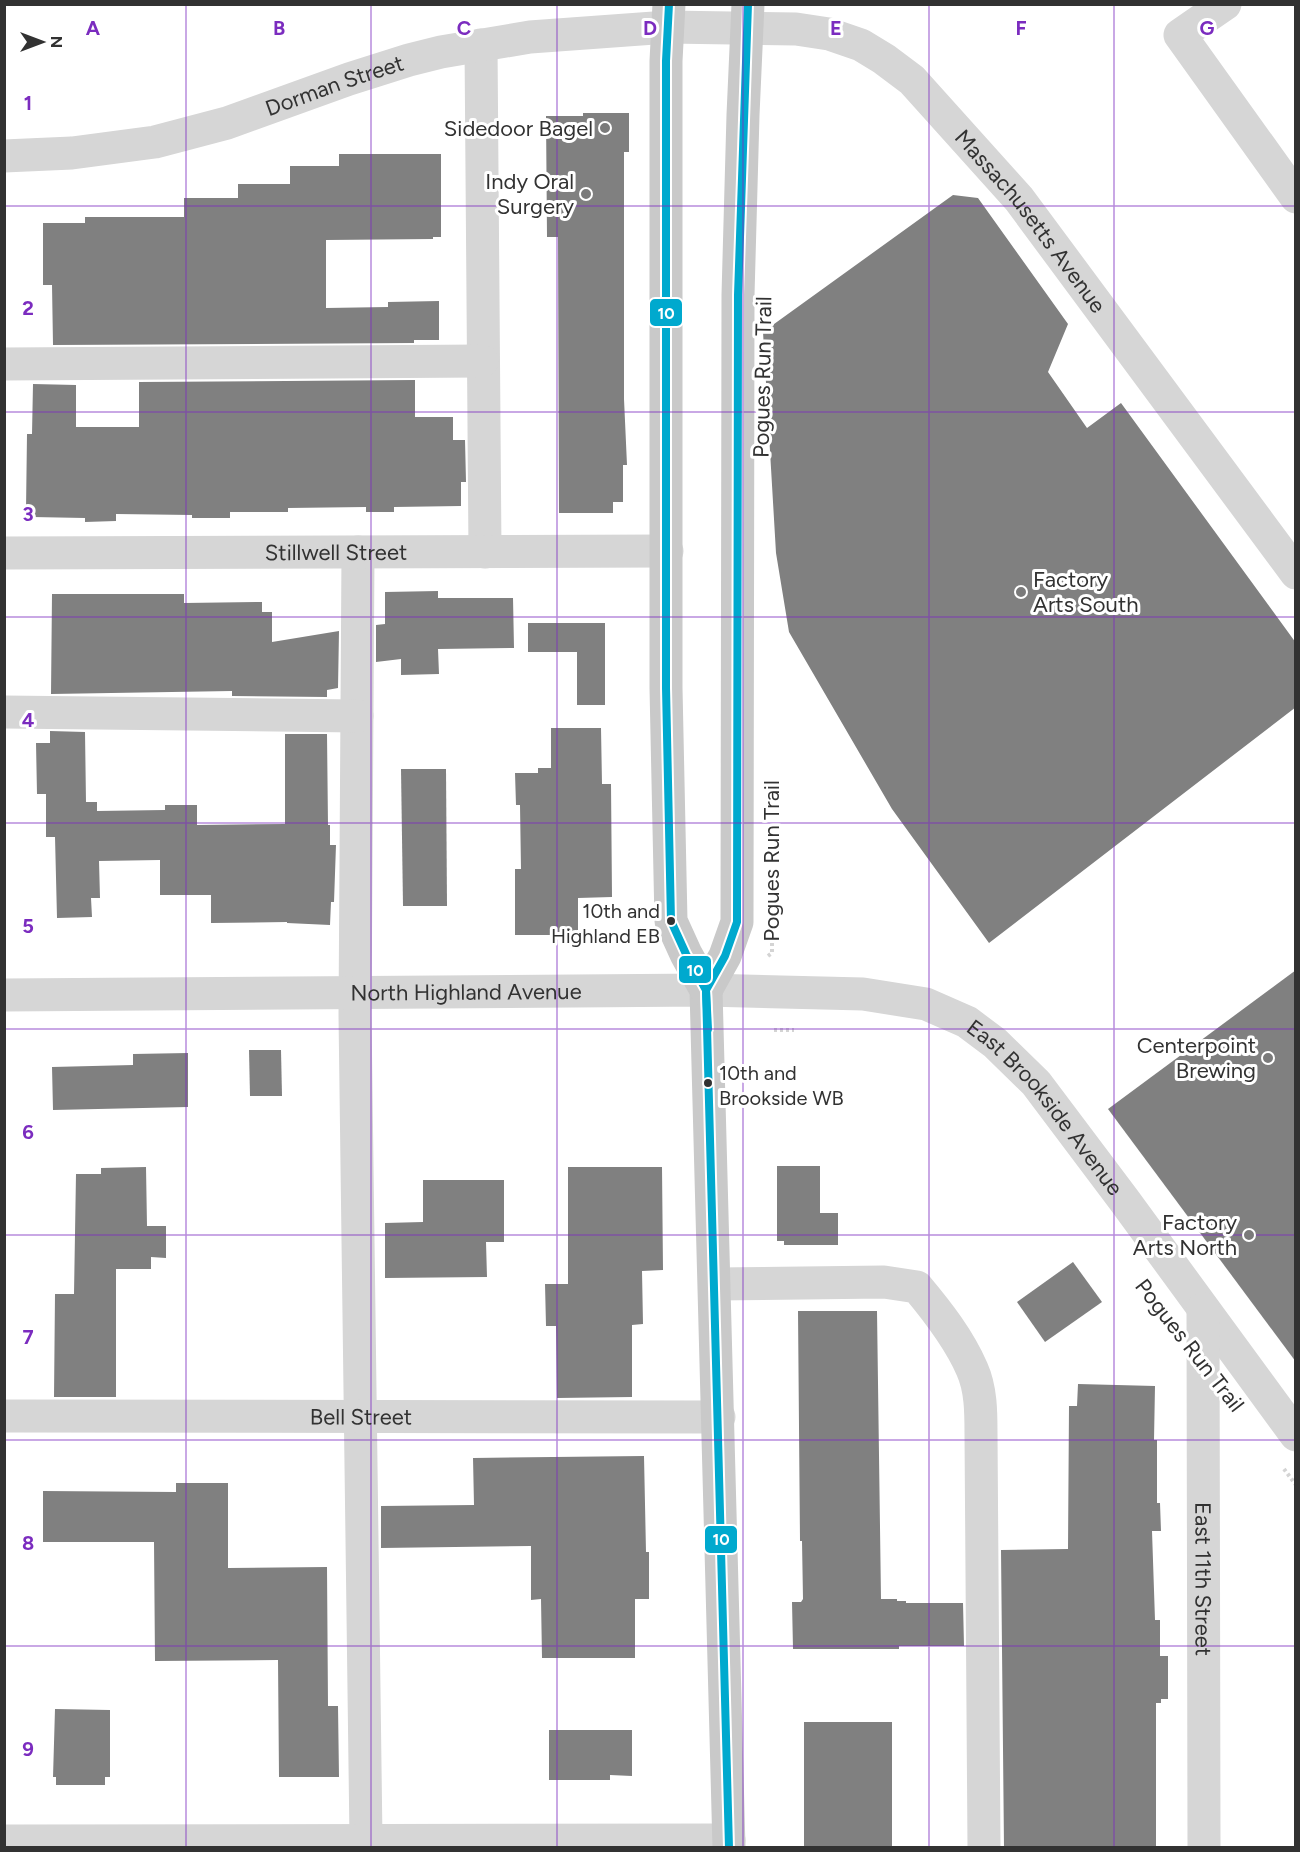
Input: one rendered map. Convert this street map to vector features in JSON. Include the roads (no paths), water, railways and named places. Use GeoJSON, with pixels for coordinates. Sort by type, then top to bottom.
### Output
{"type":"FeatureCollection","features":[{"type":"Feature","properties":{"kind":"main road"},"geometry":{"type":"LineString","coordinates":[[668,16],[666,61],[666,688],[671,921],[706,990],[729,1844]]}},
{"type":"Feature","properties":{"kind":"main road"},"geometry":{"type":"LineString","coordinates":[[706,990],[725,956],[737,922],[738,295],[748,17]]}},
{"type":"Feature","properties":{"kind":"street"},"geometry":{"type":"LineString","coordinates":[[1223,5],[1179,35],[1296,197]]}},
{"type":"Feature","properties":{"kind":"street","name":"Massachusetts Avenue"},"geometry":{"type":"LineString","coordinates":[[668,16],[748,17],[796,29],[829,34],[861,45],[884,58],[912,80],[1019,199],[1296,573]]}},
{"type":"Feature","properties":{"kind":"street","name":"Dorman Street"},"geometry":{"type":"LineString","coordinates":[[4,156],[72,153],[155,142],[227,123],[409,60],[481,45],[668,16]]}},
{"type":"Feature","properties":{"kind":"street"},"geometry":{"type":"LineString","coordinates":[[481,45],[485,552]]}},
{"type":"Feature","properties":{"kind":"street"},"geometry":{"type":"LineString","coordinates":[[4,364],[482,361]]}},
{"type":"Feature","properties":{"kind":"street","name":"Stillwell Street"},"geometry":{"type":"LineString","coordinates":[[4,553],[667,551]]}},
{"type":"Feature","properties":{"kind":"street"},"geometry":{"type":"LineString","coordinates":[[358,552],[359,1417],[366,1840]]}},
{"type":"Feature","properties":{"kind":"street"},"geometry":{"type":"LineString","coordinates":[[4,712],[357,716]]}},
{"type":"Feature","properties":{"kind":"street","name":"North Highland Avenue"},"geometry":{"type":"LineString","coordinates":[[4,995],[706,990],[863,994],[926,1004]]}},
{"type":"Feature","properties":{"kind":"street","name":"East Brookside Avenue"},"geometry":{"type":"LineString","coordinates":[[926,1004],[968,1022],[995,1043],[1036,1083],[1296,1435]]}},
{"type":"Feature","properties":{"kind":"street"},"geometry":{"type":"LineString","coordinates":[[715,1284],[884,1282],[917,1287],[940,1317],[973,1370],[980,1400],[981,1434],[984,1848]]}},
{"type":"Feature","properties":{"kind":"street","name":"East 11th Street"},"geometry":{"type":"LineString","coordinates":[[1203,1309],[1204,1848]]}},
{"type":"Feature","properties":{"kind":"street","name":"Bell Street"},"geometry":{"type":"LineString","coordinates":[[4,1416],[718,1417]]}},
{"type":"Feature","properties":{"kind":"street"},"geometry":{"type":"LineString","coordinates":[[4,1841],[366,1840],[729,1844]]}},
{"type":"Feature","properties":{"kind":"place","name":"Sidedoor Bagel"},"geometry":{"type":"Point","coordinates":[605,128]}},
{"type":"Feature","properties":{"kind":"place","name":"Indy Oral Surgery"},"geometry":{"type":"Point","coordinates":[586,194]}},
{"type":"Feature","properties":{"kind":"place","name":"Factory Arts South"},"geometry":{"type":"Point","coordinates":[1021,592]}},
{"type":"Feature","properties":{"kind":"place","name":"10th and Highland EB"},"geometry":{"type":"Point","coordinates":[671,921]}},
{"type":"Feature","properties":{"kind":"place","name":"Centerpoint Brewing"},"geometry":{"type":"Point","coordinates":[1268,1058]}},
{"type":"Feature","properties":{"kind":"place","name":"10th and Brookside WB"},"geometry":{"type":"Point","coordinates":[708,1083]}},
{"type":"Feature","properties":{"kind":"place","name":"Factory Arts North"},"geometry":{"type":"Point","coordinates":[1249,1235]}}]}
